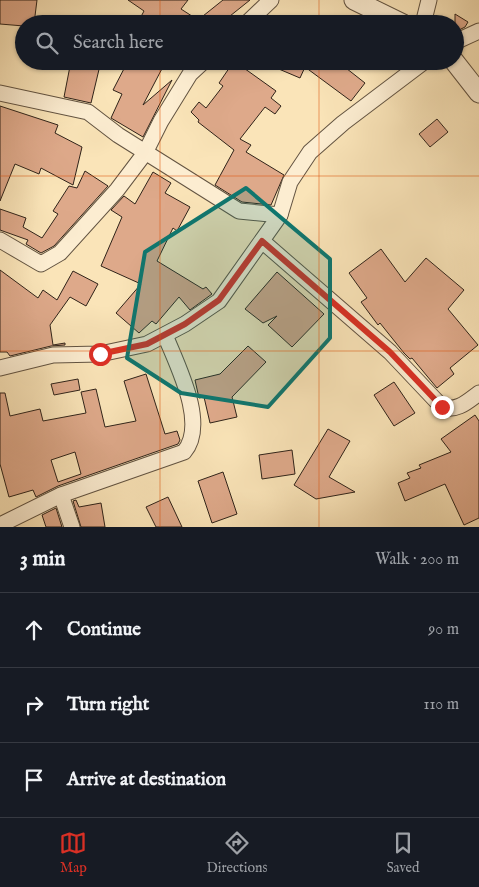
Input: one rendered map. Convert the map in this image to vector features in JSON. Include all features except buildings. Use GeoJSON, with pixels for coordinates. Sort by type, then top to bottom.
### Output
{"type":"FeatureCollection","features":[{"type":"Feature","properties":{"kind":"street"},"geometry":{"type":"LineString","coordinates":[[255,15],[271,0]]}},
{"type":"Feature","properties":{"kind":"street"},"geometry":{"type":"LineString","coordinates":[[354,0],[385,15]]}},
{"type":"Feature","properties":{"kind":"street"},"geometry":{"type":"LineString","coordinates":[[425,15],[429,0]]}},
{"type":"Feature","properties":{"kind":"street"},"geometry":{"type":"LineString","coordinates":[[464,38],[479,31]]}},
{"type":"Feature","properties":{"kind":"street"},"geometry":{"type":"LineString","coordinates":[[0,240],[41,264],[60,253],[111,197],[146,153],[161,121],[194,70]]}},
{"type":"Feature","properties":{"kind":"street"},"geometry":{"type":"LineString","coordinates":[[0,368],[53,355],[100,354],[147,344],[165,335],[219,300],[280,215],[290,182],[310,152],[343,123],[413,70]]}},
{"type":"Feature","properties":{"kind":"street"},"geometry":{"type":"LineString","coordinates":[[461,70],[479,93]]}},
{"type":"Feature","properties":{"kind":"street"},"geometry":{"type":"LineString","coordinates":[[0,93],[88,112],[146,153],[239,211],[280,215]]}},
{"type":"Feature","properties":{"kind":"street"},"geometry":{"type":"LineString","coordinates":[[262,241],[390,352],[442,407],[449,409],[460,406],[479,393]]}},
{"type":"Feature","properties":{"kind":"street"},"geometry":{"type":"LineString","coordinates":[[0,524],[60,495],[184,452],[191,444],[193,432],[191,404],[165,335]]}},
{"type":"Feature","properties":{"kind":"street"},"geometry":{"type":"LineString","coordinates":[[60,495],[72,527]]}},
{"type":"Feature","properties":{"kind":"highlighted area"},"geometry":{"type":"Polygon","coordinates":[[[246,188],[330,259],[330,338],[268,407],[181,393],[127,358],[145,252],[246,188]]]}},
{"type":"Feature","properties":{"kind":"route"},"geometry":{"type":"LineString","coordinates":[[100,354],[147,344],[185,324],[219,300],[262,241],[333,300],[390,352],[442,407]]}}]}
